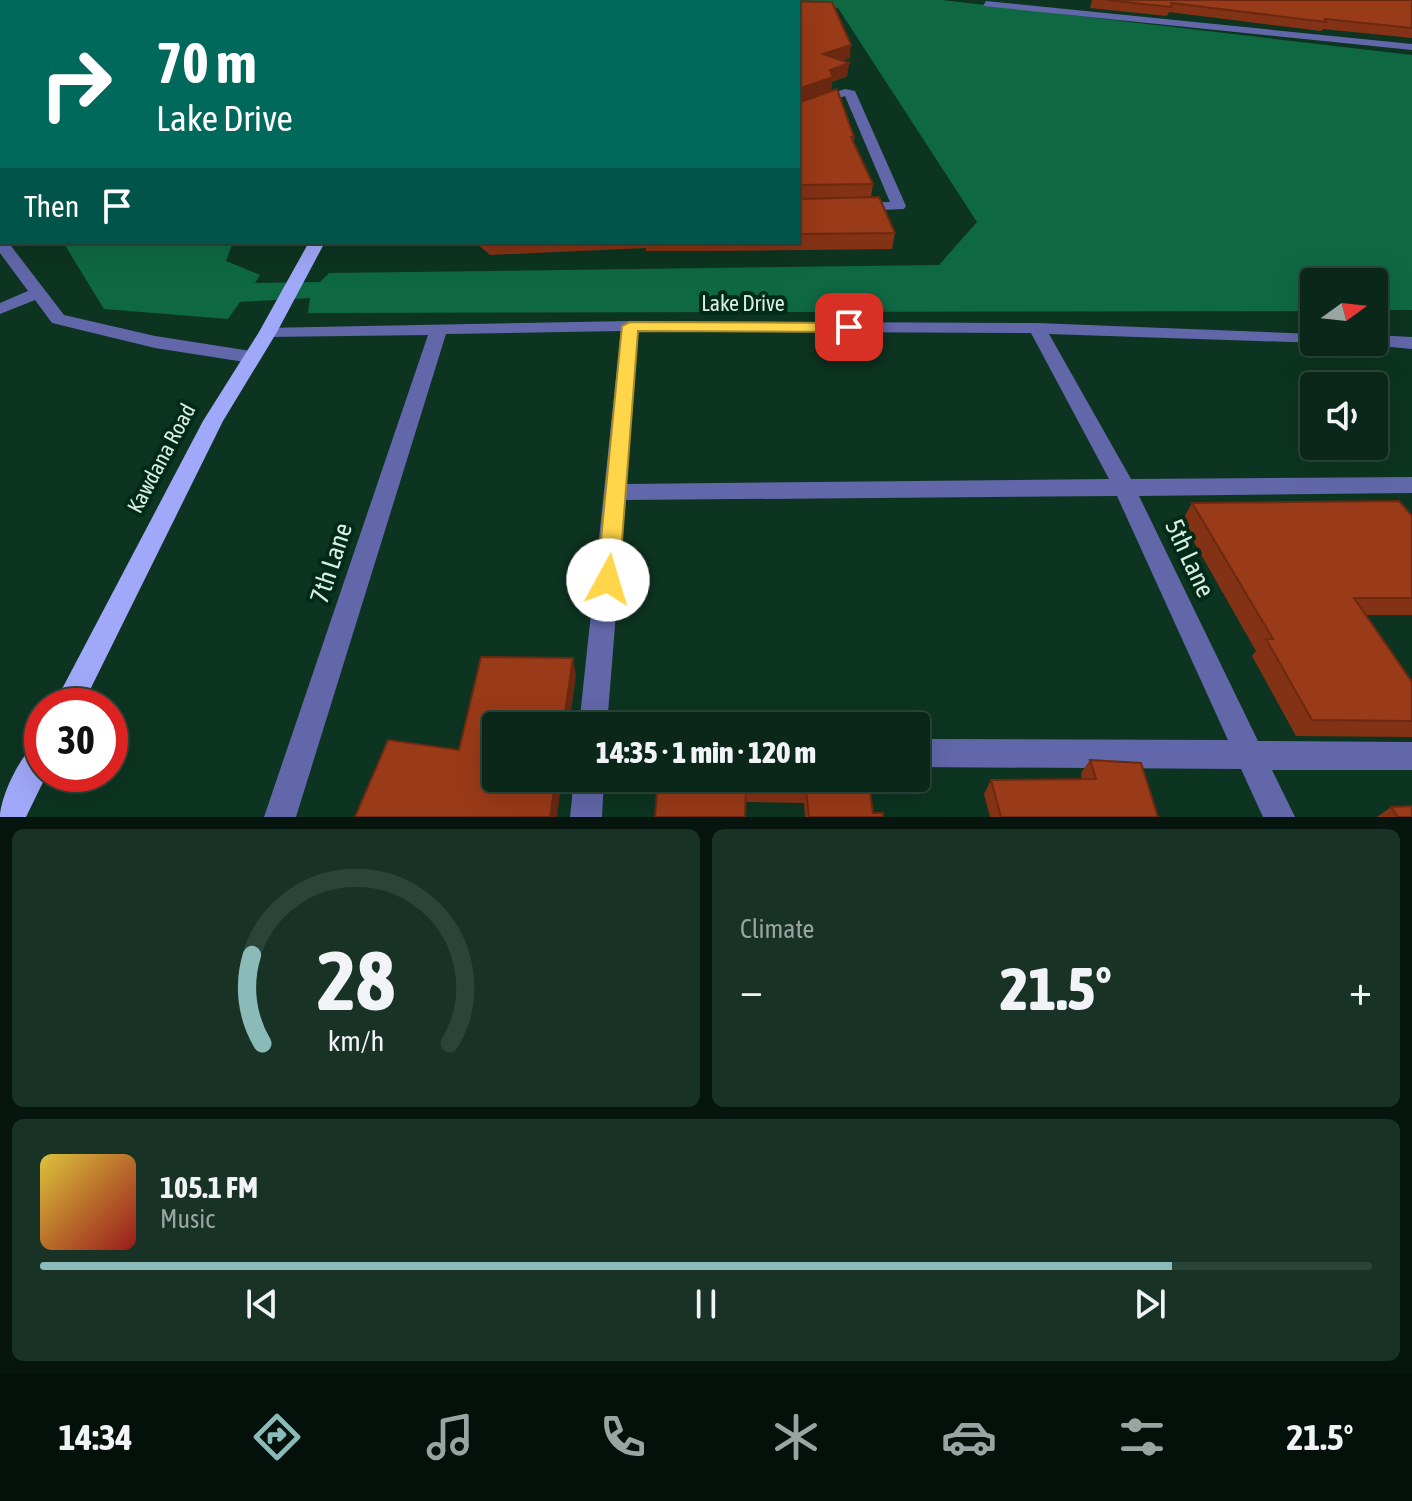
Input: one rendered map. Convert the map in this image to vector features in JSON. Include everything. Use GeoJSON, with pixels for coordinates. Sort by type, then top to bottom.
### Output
{"type":"FeatureCollection","features":[{"type":"Feature","properties":{"kind":"main road","name":"Kawdana Road"},"geometry":{"type":"LineString","coordinates":[[76,688],[213,421],[268,332],[316,244]]}},
{"type":"Feature","properties":{"kind":"main road"},"geometry":{"type":"LineString","coordinates":[[9,817],[24,788]]}},
{"type":"Feature","properties":{"kind":"street"},"geometry":{"type":"LineString","coordinates":[[1032,8],[1066,0]]}},
{"type":"Feature","properties":{"kind":"street"},"geometry":{"type":"LineString","coordinates":[[986,4],[1412,47]]}},
{"type":"Feature","properties":{"kind":"street"},"geometry":{"type":"LineString","coordinates":[[800,108],[849,91],[899,206],[841,207]]}},
{"type":"Feature","properties":{"kind":"street"},"geometry":{"type":"LineString","coordinates":[[2,244],[58,319],[155,342],[251,357]]}},
{"type":"Feature","properties":{"kind":"street"},"geometry":{"type":"LineString","coordinates":[[0,309],[39,292]]}},
{"type":"Feature","properties":{"kind":"street"},"geometry":{"type":"LineString","coordinates":[[594,712],[630,326]]}},
{"type":"Feature","properties":{"kind":"street","name":"Lake Drive"},"geometry":{"type":"LineString","coordinates":[[268,332],[630,326],[1037,328],[1300,338]]}},
{"type":"Feature","properties":{"kind":"street","name":"7th Lane"},"geometry":{"type":"LineString","coordinates":[[280,817],[439,328]]}},
{"type":"Feature","properties":{"kind":"street","name":"5th Lane"},"geometry":{"type":"LineString","coordinates":[[1037,328],[1123,485],[1279,817]]}},
{"type":"Feature","properties":{"kind":"street"},"geometry":{"type":"LineString","coordinates":[[1388,342],[1412,343]]}},
{"type":"Feature","properties":{"kind":"street"},"geometry":{"type":"LineString","coordinates":[[617,492],[1123,485],[1412,485]]}},
{"type":"Feature","properties":{"kind":"street"},"geometry":{"type":"LineString","coordinates":[[930,753],[1412,756]]}},
{"type":"Feature","properties":{"kind":"street"},"geometry":{"type":"LineString","coordinates":[[586,817],[588,792]]}},
{"type":"Feature","properties":{"kind":"shaded area"},"geometry":{"type":"Polygon","coordinates":[[[942,0],[1412,55],[1412,310],[1388,310],[1388,268],[1300,268],[1300,311],[308,313],[310,298],[240,302],[228,319],[104,309],[64,244],[232,244],[226,261],[260,275],[255,283],[320,282],[329,273],[939,265],[977,222],[838,8],[800,10],[800,1],[942,0]]]}},
{"type":"Feature","properties":{"kind":"building"},"geometry":{"type":"Polygon","coordinates":[[[1106,0],[1412,0],[1412,28],[1325,19],[1326,22],[1171,3],[1171,7],[1106,0]]]}},
{"type":"Feature","properties":{"kind":"building"},"geometry":{"type":"Polygon","coordinates":[[[800,2],[832,2],[851,45],[823,54],[849,63],[830,70],[833,77],[800,88],[800,2]]]}},
{"type":"Feature","properties":{"kind":"building"},"geometry":{"type":"Polygon","coordinates":[[[837,89],[854,137],[851,137],[873,184],[800,185],[800,102],[837,89]]]}},
{"type":"Feature","properties":{"kind":"building"},"geometry":{"type":"Polygon","coordinates":[[[879,197],[895,233],[800,234],[800,199],[879,197]]]}},
{"type":"Feature","properties":{"kind":"building"},"geometry":{"type":"Polygon","coordinates":[[[1399,501],[1412,516],[1412,598],[1354,598],[1412,682],[1412,721],[1312,720],[1266,639],[1273,639],[1192,503],[1399,501]]]}},
{"type":"Feature","properties":{"kind":"building"},"geometry":{"type":"Polygon","coordinates":[[[481,657],[573,658],[565,712],[482,712],[482,792],[554,792],[550,817],[355,817],[388,740],[459,750],[481,657]]]}},
{"type":"Feature","properties":{"kind":"building"},"geometry":{"type":"Polygon","coordinates":[[[1090,760],[1141,763],[1158,817],[1001,817],[991,780],[1096,779],[1090,760]]]}},
{"type":"Feature","properties":{"kind":"building"},"geometry":{"type":"Polygon","coordinates":[[[657,792],[746,792],[745,817],[655,817],[657,792]]]}},
{"type":"Feature","properties":{"kind":"building"},"geometry":{"type":"Polygon","coordinates":[[[806,792],[870,792],[873,813],[883,813],[883,817],[809,817],[806,792]]]}},
{"type":"Feature","properties":{"kind":"building"},"geometry":{"type":"Polygon","coordinates":[[[1412,806],[1412,817],[1398,817],[1391,807],[1412,806]]]}},
{"type":"Feature","properties":{"kind":"route"},"geometry":{"type":"LineString","coordinates":[[608,580],[630,326],[849,327]]}}]}
